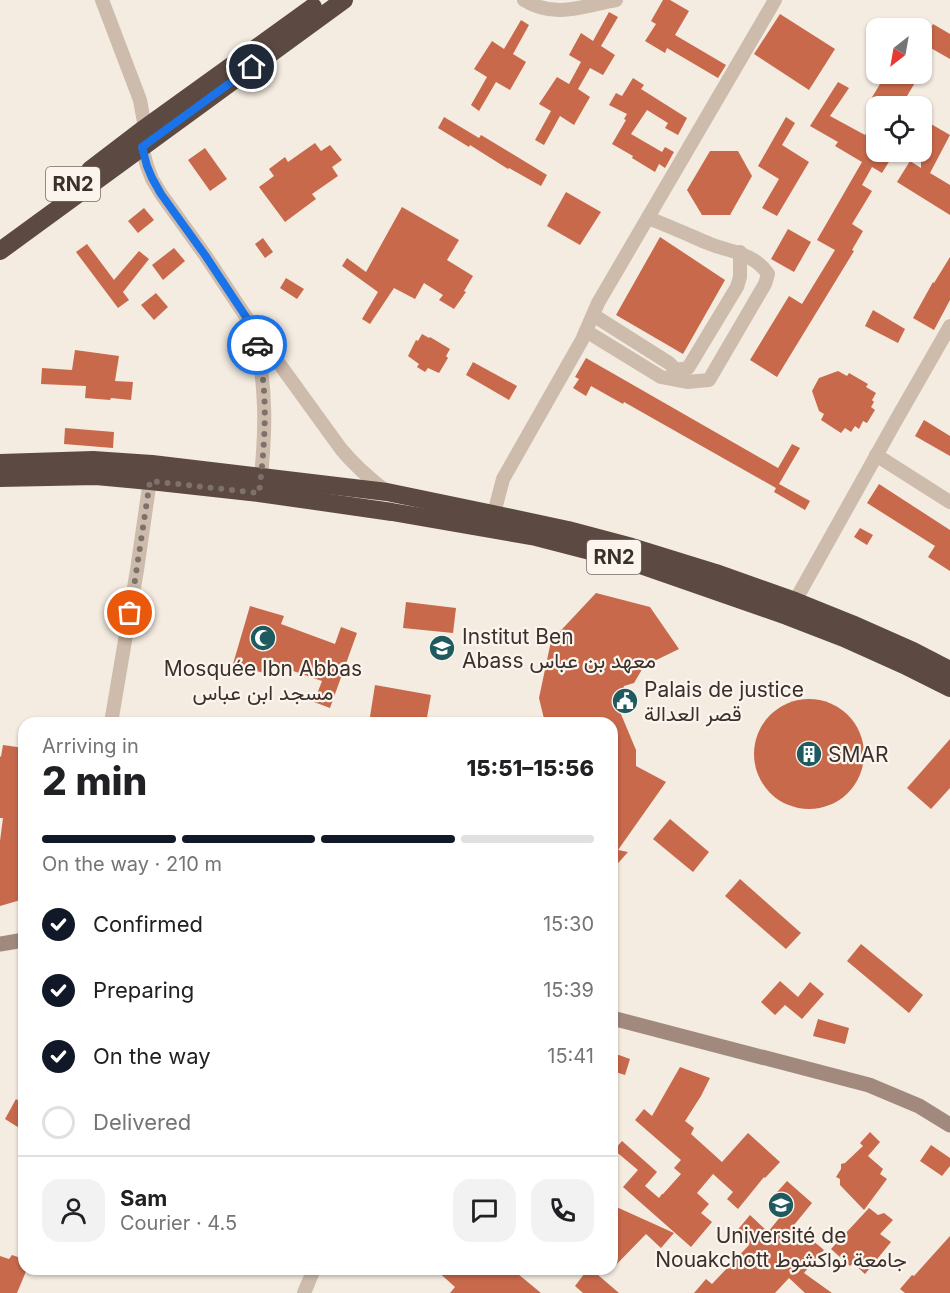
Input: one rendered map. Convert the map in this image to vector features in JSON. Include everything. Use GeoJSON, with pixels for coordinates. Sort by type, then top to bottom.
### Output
{"type":"FeatureCollection","features":[{"type":"Feature","properties":{"kind":"highway","name":"RN2"},"geometry":{"type":"LineString","coordinates":[[0,237],[145,128],[323,0]]}},
{"type":"Feature","properties":{"kind":"highway","name":"RN2"},"geometry":{"type":"LineString","coordinates":[[0,251],[344,0]]}},
{"type":"Feature","properties":{"kind":"highway","name":"RN2"},"geometry":{"type":"LineString","coordinates":[[0,463],[93,460],[151,472],[260,484],[387,492],[491,521],[536,537],[629,561],[787,616],[844,638],[950,688]]}},
{"type":"Feature","properties":{"kind":"highway","name":"RN2"},"geometry":{"type":"LineString","coordinates":[[0,478],[96,476],[151,472]]}},
{"type":"Feature","properties":{"kind":"highway","name":"RN2"},"geometry":{"type":"LineString","coordinates":[[260,484],[392,512],[568,530],[632,547],[795,601],[913,651],[950,670]]}},
{"type":"Feature","properties":{"kind":"street"},"geometry":{"type":"LineString","coordinates":[[102,0],[140,100],[145,128],[142,147],[147,166],[161,194],[341,449],[370,480],[387,492],[392,512]]}},
{"type":"Feature","properties":{"kind":"street"},"geometry":{"type":"LineString","coordinates":[[524,0],[548,10],[566,10],[616,0]]}},
{"type":"Feature","properties":{"kind":"street"},"geometry":{"type":"LineString","coordinates":[[491,521],[503,479],[586,331],[598,303],[775,0]]}},
{"type":"Feature","properties":{"kind":"street"},"geometry":{"type":"LineString","coordinates":[[586,331],[661,377],[687,382],[709,380],[765,284],[768,274],[762,265],[740,252],[712,245],[648,218]]}},
{"type":"Feature","properties":{"kind":"street"},"geometry":{"type":"LineString","coordinates":[[676,370],[688,368],[737,287],[740,277],[740,252]]}},
{"type":"Feature","properties":{"kind":"street"},"geometry":{"type":"LineString","coordinates":[[593,315],[669,363],[687,382]]}},
{"type":"Feature","properties":{"kind":"street"},"geometry":{"type":"LineString","coordinates":[[252,326],[260,358],[265,410],[260,484]]}},
{"type":"Feature","properties":{"kind":"street"},"geometry":{"type":"LineString","coordinates":[[795,601],[950,326]]}},
{"type":"Feature","properties":{"kind":"street"},"geometry":{"type":"LineString","coordinates":[[876,455],[950,502]]}},
{"type":"Feature","properties":{"kind":"street"},"geometry":{"type":"LineString","coordinates":[[112,717],[151,472]]}},
{"type":"Feature","properties":{"kind":"street"},"geometry":{"type":"LineString","coordinates":[[0,944],[18,941]]}},
{"type":"Feature","properties":{"kind":"street"},"geometry":{"type":"LineString","coordinates":[[618,1019],[869,1085],[919,1106],[950,1125]]}},
{"type":"Feature","properties":{"kind":"street"},"geometry":{"type":"LineString","coordinates":[[304,1293],[312,1275]]}},
{"type":"Feature","properties":{"kind":"building"},"geometry":{"type":"Polygon","coordinates":[[[663,0],[670,0],[689,11],[675,35],[726,65],[718,78],[667,48],[665,53],[645,41],[656,24],[651,21],[663,0]]]}},
{"type":"Feature","properties":{"kind":"building"},"geometry":{"type":"Polygon","coordinates":[[[609,12],[618,17],[601,46],[615,55],[603,75],[590,68],[578,89],[590,97],[574,125],[560,116],[544,145],[535,140],[551,111],[539,104],[557,77],[569,84],[581,62],[569,55],[581,33],[593,41],[609,12]]]}},
{"type":"Feature","properties":{"kind":"building"},"geometry":{"type":"Polygon","coordinates":[[[780,14],[835,49],[809,90],[754,54],[780,14]]]}},
{"type":"Feature","properties":{"kind":"building"},"geometry":{"type":"Polygon","coordinates":[[[521,20],[529,25],[513,54],[526,62],[510,90],[496,82],[479,111],[471,105],[487,77],[474,69],[492,41],[504,49],[521,20]]]}},
{"type":"Feature","properties":{"kind":"building"},"geometry":{"type":"Polygon","coordinates":[[[933,24],[950,34],[950,59],[932,49],[933,24]]]}},
{"type":"Feature","properties":{"kind":"building"},"geometry":{"type":"Polygon","coordinates":[[[633,78],[644,85],[641,89],[687,118],[678,135],[665,128],[668,123],[647,110],[631,134],[662,152],[665,147],[674,152],[665,168],[659,164],[655,172],[612,144],[627,114],[609,105],[616,93],[622,96],[633,78]]]}},
{"type":"Feature","properties":{"kind":"building"},"geometry":{"type":"Polygon","coordinates":[[[838,82],[849,88],[830,116],[865,135],[866,133],[866,162],[889,162],[882,173],[872,167],[862,185],[872,191],[852,224],[863,231],[852,250],[854,251],[777,377],[750,360],[789,296],[802,304],[835,250],[817,240],[862,162],[835,146],[838,142],[810,126],[838,82]]]}},
{"type":"Feature","properties":{"kind":"building"},"geometry":{"type":"Polygon","coordinates":[[[880,84],[914,84],[907,96],[873,96],[880,84]]]}},
{"type":"Feature","properties":{"kind":"building"},"geometry":{"type":"Polygon","coordinates":[[[444,117],[479,138],[481,135],[547,175],[541,186],[438,128],[444,117]]]}},
{"type":"Feature","properties":{"kind":"building"},"geometry":{"type":"Polygon","coordinates":[[[786,117],[795,123],[782,145],[809,162],[777,216],[762,208],[779,179],[758,166],[786,117]]]}},
{"type":"Feature","properties":{"kind":"building"},"geometry":{"type":"Polygon","coordinates":[[[932,125],[950,135],[930,173],[950,185],[950,215],[897,182],[909,162],[921,168],[921,162],[932,162],[932,125]]]}},
{"type":"Feature","properties":{"kind":"building"},"geometry":{"type":"Polygon","coordinates":[[[315,143],[321,151],[330,145],[342,160],[332,167],[338,176],[312,194],[316,199],[285,222],[259,187],[274,176],[269,169],[285,157],[288,162],[315,143]]]}},
{"type":"Feature","properties":{"kind":"building"},"geometry":{"type":"Polygon","coordinates":[[[205,148],[227,179],[210,191],[188,160],[205,148]]]}},
{"type":"Feature","properties":{"kind":"building"},"geometry":{"type":"Polygon","coordinates":[[[710,151],[738,151],[752,176],[730,215],[702,215],[687,190],[710,151]]]}},
{"type":"Feature","properties":{"kind":"building"},"geometry":{"type":"Polygon","coordinates":[[[566,192],[601,212],[580,245],[547,226],[566,192]]]}},
{"type":"Feature","properties":{"kind":"building"},"geometry":{"type":"Polygon","coordinates":[[[402,207],[459,240],[447,260],[473,276],[464,291],[466,292],[454,309],[439,300],[443,295],[424,283],[415,299],[394,288],[370,324],[362,319],[378,292],[342,266],[347,258],[366,272],[402,207]]]}},
{"type":"Feature","properties":{"kind":"building"},"geometry":{"type":"Polygon","coordinates":[[[144,208],[154,220],[138,233],[128,221],[144,208]]]}},
{"type":"Feature","properties":{"kind":"building"},"geometry":{"type":"Polygon","coordinates":[[[788,229],[811,242],[794,272],[771,259],[788,229]]]}},
{"type":"Feature","properties":{"kind":"building"},"geometry":{"type":"Polygon","coordinates":[[[660,237],[725,280],[683,354],[616,315],[660,237]]]}},
{"type":"Feature","properties":{"kind":"building"},"geometry":{"type":"Polygon","coordinates":[[[263,238],[273,252],[265,258],[255,244],[263,238]]]}},
{"type":"Feature","properties":{"kind":"building"},"geometry":{"type":"Polygon","coordinates":[[[87,244],[114,280],[139,251],[149,259],[123,292],[129,300],[118,308],[76,252],[87,244]]]}},
{"type":"Feature","properties":{"kind":"building"},"geometry":{"type":"Polygon","coordinates":[[[174,248],[185,261],[163,280],[152,265],[174,248]]]}},
{"type":"Feature","properties":{"kind":"building"},"geometry":{"type":"Polygon","coordinates":[[[950,257],[950,300],[934,330],[913,318],[950,257]]]}},
{"type":"Feature","properties":{"kind":"building"},"geometry":{"type":"Polygon","coordinates":[[[286,278],[304,289],[297,299],[280,288],[286,278]]]}},
{"type":"Feature","properties":{"kind":"building"},"geometry":{"type":"Polygon","coordinates":[[[156,293],[168,307],[154,320],[141,305],[156,293]]]}},
{"type":"Feature","properties":{"kind":"building"},"geometry":{"type":"Polygon","coordinates":[[[873,310],[905,329],[898,343],[865,326],[873,310]]]}},
{"type":"Feature","properties":{"kind":"building"},"geometry":{"type":"Polygon","coordinates":[[[422,334],[450,349],[446,356],[448,358],[439,373],[428,368],[425,372],[417,367],[419,364],[408,356],[416,340],[418,341],[422,334]]]}},
{"type":"Feature","properties":{"kind":"building"},"geometry":{"type":"Polygon","coordinates":[[[75,350],[119,356],[115,381],[133,382],[131,400],[85,398],[86,386],[41,384],[42,368],[72,370],[75,350]]]}},
{"type":"Feature","properties":{"kind":"building"},"geometry":{"type":"Polygon","coordinates":[[[586,358],[778,468],[792,444],[800,448],[779,484],[810,501],[805,510],[774,492],[776,488],[624,402],[623,404],[591,386],[586,396],[573,388],[579,379],[575,377],[586,358]]]}},
{"type":"Feature","properties":{"kind":"building"},"geometry":{"type":"Polygon","coordinates":[[[473,362],[517,386],[509,400],[466,375],[473,362]]]}},
{"type":"Feature","properties":{"kind":"building"},"geometry":{"type":"Polygon","coordinates":[[[838,371],[847,376],[849,373],[868,384],[866,387],[876,393],[871,407],[875,410],[867,423],[863,421],[859,429],[855,426],[851,432],[845,428],[841,433],[821,420],[824,414],[819,411],[812,391],[819,378],[838,371]]]}},
{"type":"Feature","properties":{"kind":"building"},"geometry":{"type":"Polygon","coordinates":[[[924,420],[950,436],[950,456],[915,436],[924,420]]]}},
{"type":"Feature","properties":{"kind":"building"},"geometry":{"type":"Polygon","coordinates":[[[65,428],[114,432],[113,448],[64,444],[65,428]]]}},
{"type":"Feature","properties":{"kind":"building"},"geometry":{"type":"Polygon","coordinates":[[[879,484],[950,530],[950,571],[928,557],[935,546],[867,503],[879,484]]]}},
{"type":"Feature","properties":{"kind":"building"},"geometry":{"type":"Polygon","coordinates":[[[860,528],[873,535],[867,545],[854,537],[860,528]]]}},
{"type":"Feature","properties":{"kind":"building"},"geometry":{"type":"Polygon","coordinates":[[[596,593],[650,607],[679,649],[644,666],[634,683],[624,686],[618,707],[636,750],[636,766],[666,782],[618,850],[618,717],[544,717],[539,698],[551,641],[596,593]]]}},
{"type":"Feature","properties":{"kind":"building"},"geometry":{"type":"Polygon","coordinates":[[[406,602],[456,608],[453,633],[403,628],[406,602]]]}},
{"type":"Feature","properties":{"kind":"building"},"geometry":{"type":"Polygon","coordinates":[[[250,606],[284,616],[281,624],[335,644],[341,627],[357,633],[330,708],[314,702],[322,681],[270,663],[267,674],[233,664],[250,606]]]}},
{"type":"Feature","properties":{"kind":"building"},"geometry":{"type":"Polygon","coordinates":[[[375,685],[431,695],[427,717],[370,717],[375,685]]]}},
{"type":"Feature","properties":{"kind":"building","name":"SMAR"},"geometry":{"type":"Polygon","coordinates":[[[809,699],[830,703],[848,715],[860,733],[864,754],[860,775],[848,793],[830,805],[809,809],[788,805],[770,793],[758,775],[754,754],[758,733],[770,715],[788,703],[809,699]]]}},
{"type":"Feature","properties":{"kind":"building"},"geometry":{"type":"Polygon","coordinates":[[[950,739],[950,788],[931,809],[907,788],[950,739]]]}},
{"type":"Feature","properties":{"kind":"building"},"geometry":{"type":"Polygon","coordinates":[[[3,745],[18,747],[18,901],[0,906],[0,841],[3,818],[0,818],[3,745]]]}},
{"type":"Feature","properties":{"kind":"building"},"geometry":{"type":"Polygon","coordinates":[[[670,819],[709,852],[693,872],[653,839],[670,819]]]}},
{"type":"Feature","properties":{"kind":"building"},"geometry":{"type":"Polygon","coordinates":[[[618,850],[628,852],[618,863],[618,850]]]}},
{"type":"Feature","properties":{"kind":"building"},"geometry":{"type":"Polygon","coordinates":[[[740,879],[801,933],[786,949],[725,896],[740,879]]]}},
{"type":"Feature","properties":{"kind":"building"},"geometry":{"type":"Polygon","coordinates":[[[861,944],[923,995],[909,1013],[847,961],[861,944]]]}},
{"type":"Feature","properties":{"kind":"building"},"geometry":{"type":"Polygon","coordinates":[[[780,981],[798,997],[810,982],[824,994],[802,1019],[785,1005],[775,1015],[761,1002],[780,981]]]}},
{"type":"Feature","properties":{"kind":"building"},"geometry":{"type":"Polygon","coordinates":[[[818,1019],[849,1028],[845,1044],[813,1036],[818,1019]]]}},
{"type":"Feature","properties":{"kind":"building"},"geometry":{"type":"Polygon","coordinates":[[[618,1055],[630,1059],[625,1075],[618,1073],[618,1055]]]}},
{"type":"Feature","properties":{"kind":"building"},"geometry":{"type":"Polygon","coordinates":[[[680,1067],[710,1078],[685,1121],[694,1128],[691,1134],[722,1162],[748,1133],[780,1162],[764,1177],[738,1209],[727,1199],[733,1192],[713,1174],[697,1193],[709,1204],[701,1213],[712,1222],[691,1247],[623,1187],[638,1170],[618,1153],[618,1146],[622,1141],[657,1172],[645,1186],[659,1198],[681,1174],[674,1168],[681,1160],[635,1120],[644,1109],[652,1116],[680,1067]]]}},
{"type":"Feature","properties":{"kind":"building"},"geometry":{"type":"Polygon","coordinates":[[[16,1099],[18,1100],[18,1127],[5,1119],[16,1099]]]}},
{"type":"Feature","properties":{"kind":"building"},"geometry":{"type":"Polygon","coordinates":[[[870,1132],[880,1142],[868,1156],[883,1169],[880,1174],[887,1179],[864,1210],[840,1185],[840,1179],[836,1177],[841,1164],[863,1146],[860,1143],[870,1132]]]}},
{"type":"Feature","properties":{"kind":"building"},"geometry":{"type":"Polygon","coordinates":[[[931,1145],[950,1158],[950,1166],[942,1176],[920,1161],[931,1145]]]}},
{"type":"Feature","properties":{"kind":"building"},"geometry":{"type":"Polygon","coordinates":[[[787,1181],[812,1203],[794,1225],[824,1250],[804,1273],[832,1293],[805,1293],[789,1278],[775,1293],[694,1293],[706,1279],[712,1284],[749,1245],[735,1233],[750,1215],[768,1232],[785,1211],[771,1199],[787,1181]]]}},
{"type":"Feature","properties":{"kind":"building"},"geometry":{"type":"Polygon","coordinates":[[[618,1208],[674,1233],[661,1248],[646,1234],[618,1263],[618,1208]]]}},
{"type":"Feature","properties":{"kind":"building"},"geometry":{"type":"Polygon","coordinates":[[[869,1208],[878,1215],[884,1213],[893,1220],[880,1234],[891,1242],[865,1274],[853,1263],[850,1266],[831,1249],[869,1208]]]}},
{"type":"Feature","properties":{"kind":"building"},"geometry":{"type":"Polygon","coordinates":[[[950,1236],[950,1293],[905,1293],[900,1289],[912,1275],[914,1276],[950,1236]]]}},
{"type":"Feature","properties":{"kind":"building"},"geometry":{"type":"Polygon","coordinates":[[[12,1255],[18,1257],[18,1275],[24,1275],[17,1293],[0,1293],[0,1256],[9,1259],[12,1255]]]}},
{"type":"Feature","properties":{"kind":"building"},"geometry":{"type":"Polygon","coordinates":[[[442,1275],[519,1275],[541,1293],[450,1293],[455,1287],[442,1275]]]}},
{"type":"Feature","properties":{"kind":"building"},"geometry":{"type":"Polygon","coordinates":[[[583,1275],[598,1275],[619,1293],[583,1293],[575,1286],[583,1275]]]}},
{"type":"Feature","properties":{"kind":"way so far"},"geometry":{"type":"LineString","coordinates":[[130,613],[150,481],[259,493],[265,410],[257,345]]}},
{"type":"Feature","properties":{"kind":"place","name":"Mosquée Ibn Abbas مسجد ابن عباس"},"geometry":{"type":"Point","coordinates":[263,638]}},
{"type":"Feature","properties":{"kind":"place","name":"Institut Ben Abass معهد بن عباس"},"geometry":{"type":"Point","coordinates":[442,648]}},
{"type":"Feature","properties":{"kind":"place","name":"Palais de justice قصر العدالة"},"geometry":{"type":"Point","coordinates":[625,701]}},
{"type":"Feature","properties":{"kind":"place","name":"SMAR"},"geometry":{"type":"Point","coordinates":[809,754]}},
{"type":"Feature","properties":{"kind":"place","name":"Université de Nouakchott جامعة نواكشوط"},"geometry":{"type":"Point","coordinates":[781,1205]}},
{"type":"Feature","properties":{"kind":"route"},"geometry":{"type":"LineString","coordinates":[[252,67],[142,147],[147,166],[161,194],[252,326],[257,345]]}}]}
